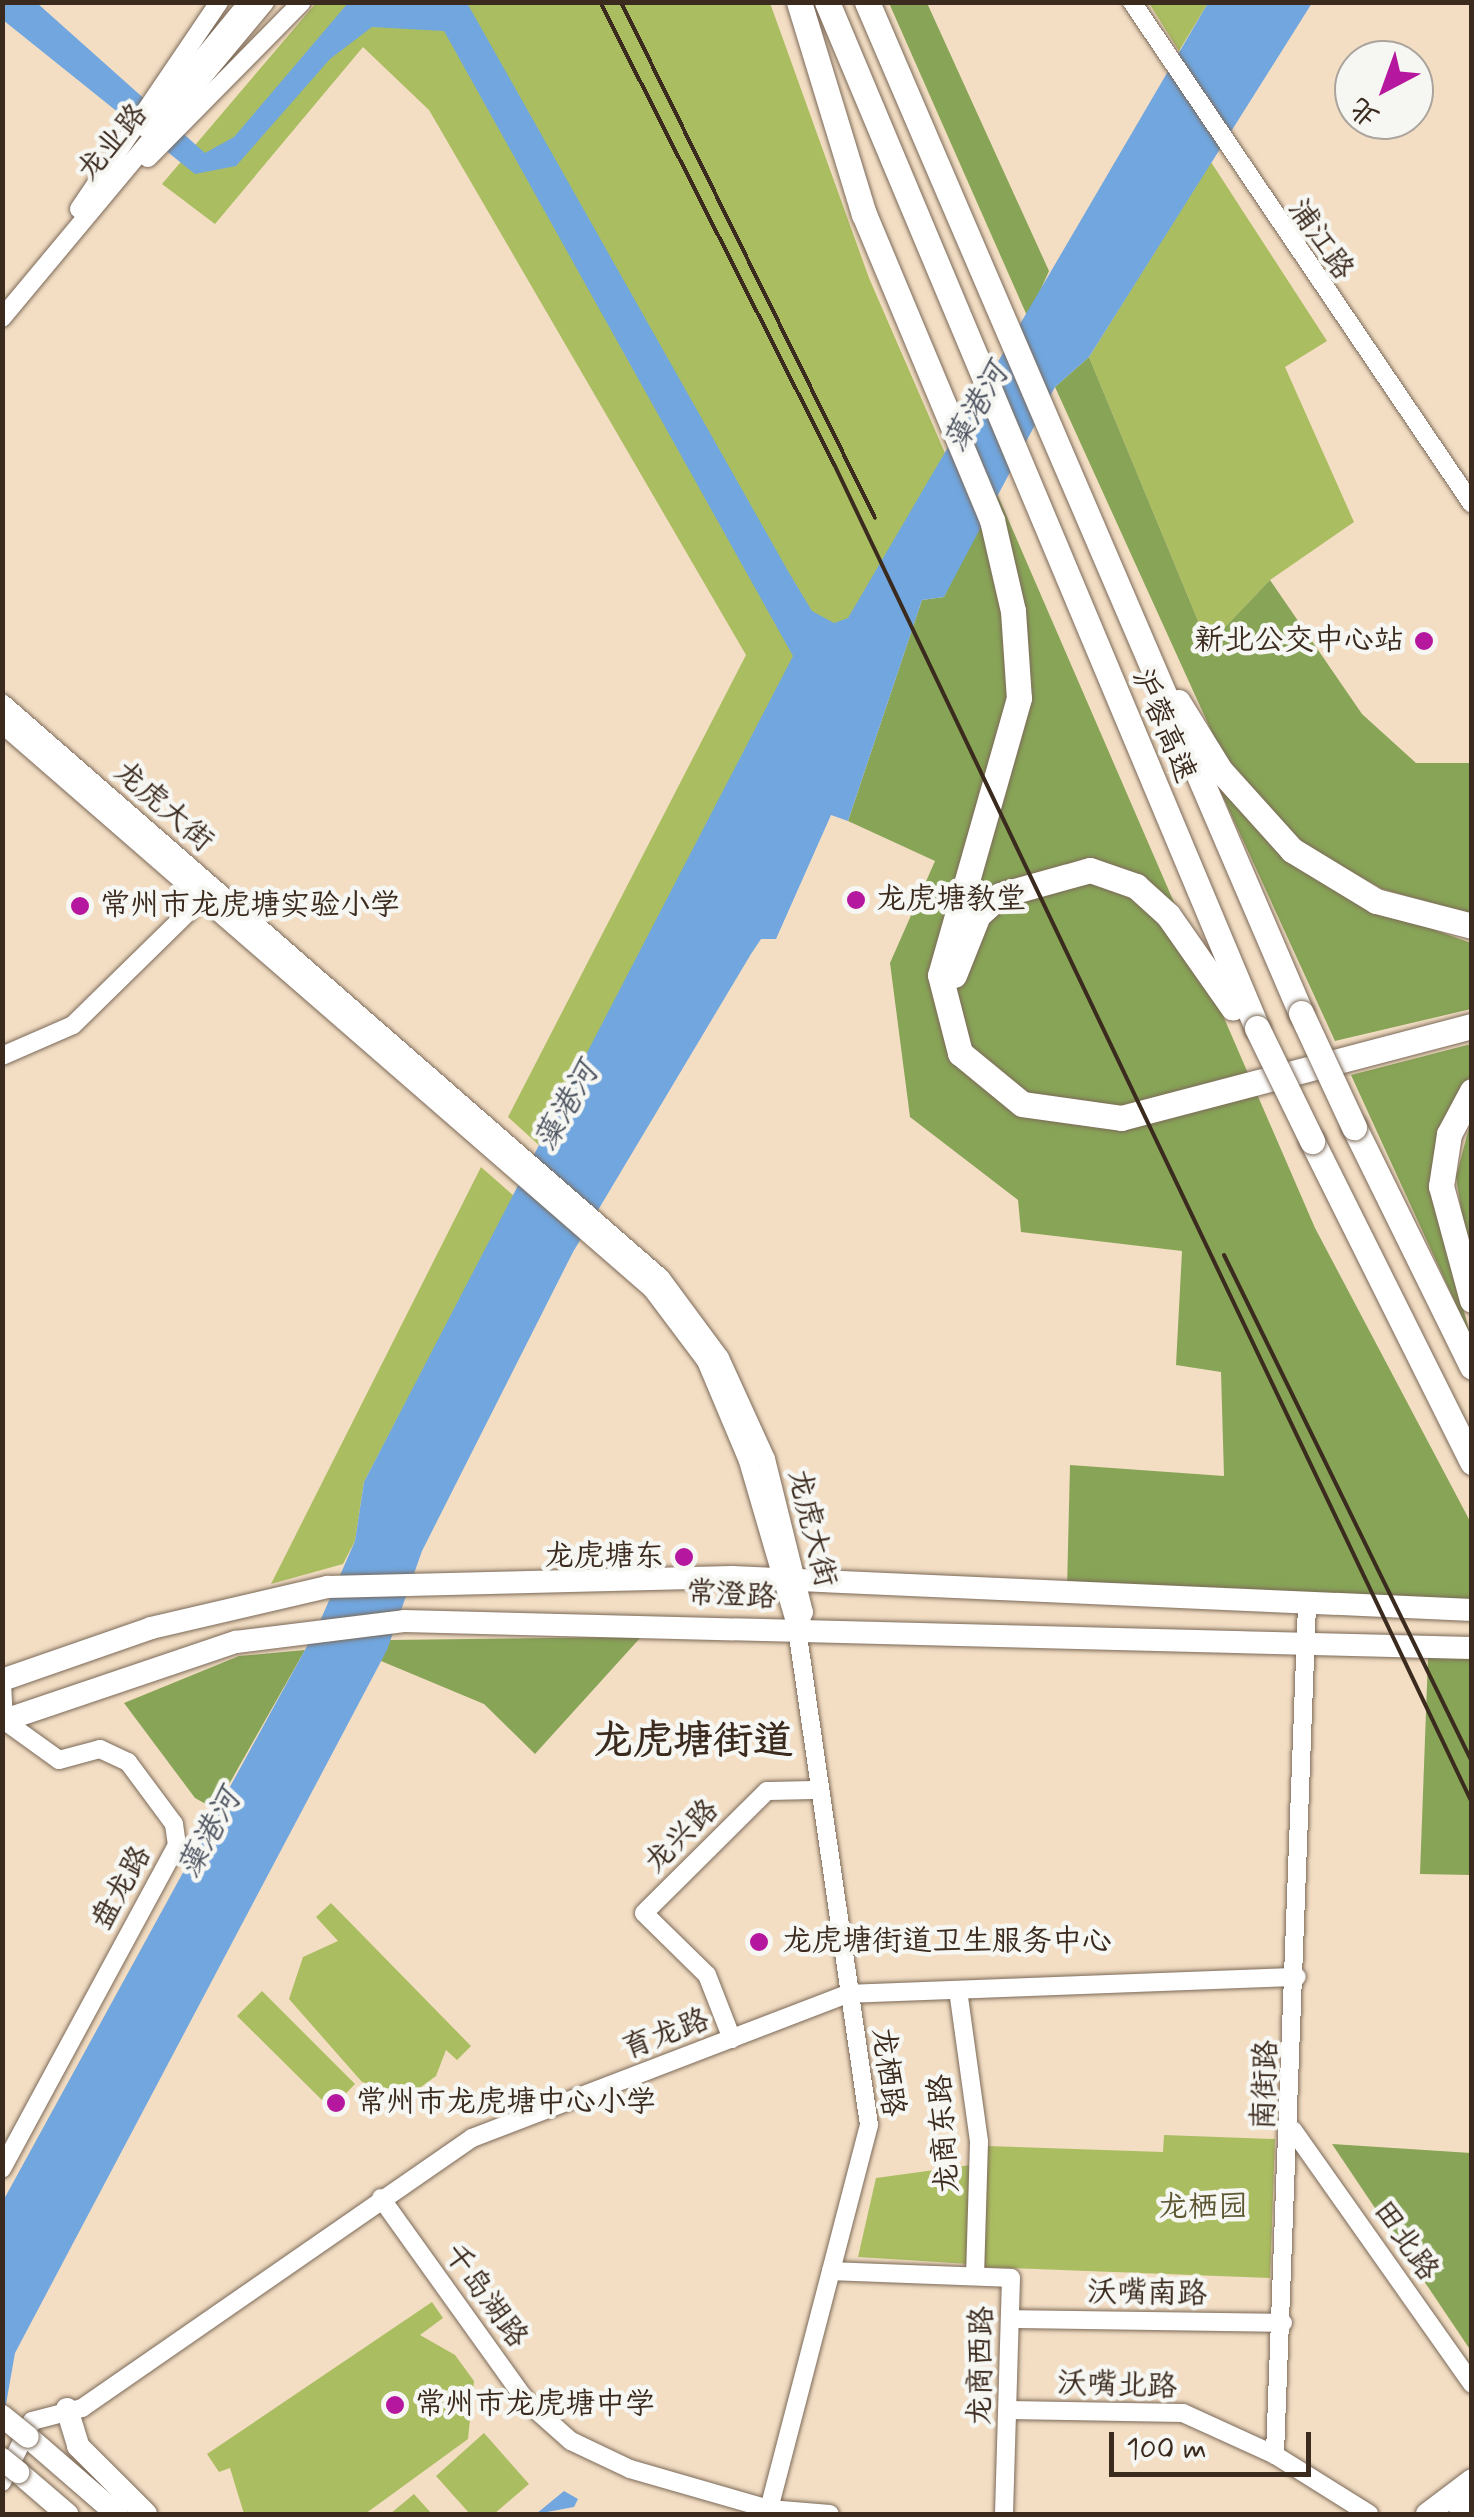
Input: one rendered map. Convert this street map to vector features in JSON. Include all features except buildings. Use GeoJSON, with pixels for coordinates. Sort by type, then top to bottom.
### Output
{"type":"FeatureCollection","features":[{"type":"Feature","properties":{"kind":"highway"},"geometry":{"type":"LineString","coordinates":[[799,2],[864,214],[939,383],[992,520],[1013,611],[1019,698],[940,975],[948,1028],[973,1070],[1042,1111],[1120,1118],[1472,1026]]}},
{"type":"Feature","properties":{"kind":"highway","name":"沪蓉高速"},"geometry":{"type":"LineString","coordinates":[[826,2],[1251,1029],[1472,1462]]}},
{"type":"Feature","properties":{"kind":"highway"},"geometry":{"type":"LineString","coordinates":[[867,2],[1055,444],[1166,682],[1220,770],[1292,850],[1376,901],[1472,926]]}},
{"type":"Feature","properties":{"kind":"highway","name":"沪蓉高速"},"geometry":{"type":"LineString","coordinates":[[1055,444],[1301,1012],[1472,1367]]}},
{"type":"Feature","properties":{"kind":"highway"},"geometry":{"type":"LineString","coordinates":[[1251,1029],[1168,915],[1136,886],[1090,870],[1000,895],[959,951],[956,1005],[977,1055],[1022,1091],[1076,1104],[1113,1105],[1472,1016]]}},
{"type":"Feature","properties":{"kind":"highway"},"geometry":{"type":"LineString","coordinates":[[1472,1091],[1449,1134],[1440,1186],[1472,1300]]}},
{"type":"Feature","properties":{"kind":"main road","name":"常澄路"},"geometry":{"type":"LineString","coordinates":[[2,1682],[151,1628],[327,1588],[788,1583],[1472,1610]]}},
{"type":"Feature","properties":{"kind":"main road","name":"常澄路"},"geometry":{"type":"LineString","coordinates":[[3,1720],[236,1642],[310,1629],[404,1620],[1472,1648]]}},
{"type":"Feature","properties":{"kind":"main road"},"geometry":{"type":"LineString","coordinates":[[66,2409],[78,2446],[146,2514]]}},
{"type":"Feature","properties":{"kind":"main road"},"geometry":{"type":"LineString","coordinates":[[2,2416],[117,2514]]}},
{"type":"Feature","properties":{"kind":"main road"},"geometry":{"type":"LineString","coordinates":[[8,2471],[68,2514]]}},
{"type":"Feature","properties":{"kind":"main road"},"geometry":{"type":"LineString","coordinates":[[1427,2514],[1472,2480]]}},
{"type":"Feature","properties":{"kind":"main road"},"geometry":{"type":"LineString","coordinates":[[1460,2514],[1472,2506]]}},
{"type":"Feature","properties":{"kind":"street"},"geometry":{"type":"LineString","coordinates":[[170,108],[220,2]]}},
{"type":"Feature","properties":{"kind":"street","name":"龙业路"},"geometry":{"type":"LineString","coordinates":[[170,108],[248,2]]}},
{"type":"Feature","properties":{"kind":"street","name":"龙业路"},"geometry":{"type":"LineString","coordinates":[[2,318],[138,146],[265,2]]}},
{"type":"Feature","properties":{"kind":"street"},"geometry":{"type":"LineString","coordinates":[[138,146],[170,108],[302,2]]}},
{"type":"Feature","properties":{"kind":"street","name":"浦江路"},"geometry":{"type":"LineString","coordinates":[[1132,2],[1227,154],[1472,504]]}},
{"type":"Feature","properties":{"kind":"street","name":"龙业路"},"geometry":{"type":"LineString","coordinates":[[2,302],[86,209]]}},
{"type":"Feature","properties":{"kind":"street","name":"龙虎大街"},"geometry":{"type":"LineString","coordinates":[[2,703],[208,893]]}},
{"type":"Feature","properties":{"kind":"street","name":"龙虎大街"},"geometry":{"type":"LineString","coordinates":[[2,724],[208,893],[605,1236],[661,1278],[720,1358],[766,1459],[796,1629]]}},
{"type":"Feature","properties":{"kind":"street"},"geometry":{"type":"LineString","coordinates":[[2,1056],[73,1025],[208,893]]}},
{"type":"Feature","properties":{"kind":"street","name":"南街路"},"geometry":{"type":"LineString","coordinates":[[1275,2455],[1293,2130],[1307,1605]]}},
{"type":"Feature","properties":{"kind":"street","name":"龙栖路"},"geometry":{"type":"LineString","coordinates":[[769,2512],[870,2126],[815,1790],[796,1629]]}},
{"type":"Feature","properties":{"kind":"street"},"geometry":{"type":"LineString","coordinates":[[2,1682],[3,1720]]}},
{"type":"Feature","properties":{"kind":"street","name":"盘龙路"},"geometry":{"type":"LineString","coordinates":[[2,2168],[177,1845],[174,1824],[128,1762],[100,1750],[59,1760],[3,1720]]}},
{"type":"Feature","properties":{"kind":"street","name":"龙兴路"},"geometry":{"type":"LineString","coordinates":[[732,2039],[707,1975],[644,1913],[767,1791],[815,1790]]}},
{"type":"Feature","properties":{"kind":"street","name":"育龙路"},"geometry":{"type":"LineString","coordinates":[[8,2471],[32,2420],[82,2408],[472,2138],[848,1994],[1297,1977]]}},
{"type":"Feature","properties":{"kind":"street","name":"龙商东路"},"geometry":{"type":"LineString","coordinates":[[958,1990],[979,2142],[975,2276]]}},
{"type":"Feature","properties":{"kind":"street","name":"田北路"},"geometry":{"type":"LineString","coordinates":[[1293,2130],[1472,2384]]}},
{"type":"Feature","properties":{"kind":"street","name":"千岛湖路"},"geometry":{"type":"LineString","coordinates":[[381,2198],[527,2402],[571,2441],[630,2469],[769,2512],[830,2514]]}},
{"type":"Feature","properties":{"kind":"street","name":"龙商西路"},"geometry":{"type":"LineString","coordinates":[[832,2271],[1011,2278],[1004,2514]]}},
{"type":"Feature","properties":{"kind":"street","name":"沃嘴南路"},"geometry":{"type":"LineString","coordinates":[[1010,2319],[1283,2323]]}},
{"type":"Feature","properties":{"kind":"street","name":"沃嘴北路"},"geometry":{"type":"LineString","coordinates":[[1009,2410],[1183,2413],[1275,2455]]}},
{"type":"Feature","properties":{"kind":"street"},"geometry":{"type":"LineString","coordinates":[[1275,2455],[1368,2514]]}},
{"type":"Feature","properties":{"kind":"green space"},"geometry":{"type":"Polygon","coordinates":[[[316,3],[770,3],[869,278],[945,453],[803,701],[779,689],[540,1146],[508,1117],[746,655],[429,110],[363,47],[215,224],[162,184],[316,3]]]}},
{"type":"Feature","properties":{"kind":"green space"},"geometry":{"type":"Polygon","coordinates":[[[889,3],[927,3],[1049,271],[1028,318],[889,3]]]}},
{"type":"Feature","properties":{"kind":"green space"},"geometry":{"type":"Polygon","coordinates":[[[1149,3],[1208,3],[1179,51],[1149,3]]]}},
{"type":"Feature","properties":{"kind":"green space"},"geometry":{"type":"Polygon","coordinates":[[[1211,162],[1327,341],[1285,367],[1354,522],[1270,580],[1208,645],[1089,357],[1211,162]]]}},
{"type":"Feature","properties":{"kind":"green space"},"geometry":{"type":"Polygon","coordinates":[[[1089,357],[1208,645],[1270,580],[1362,714],[1416,763],[1471,763],[1471,914],[1382,889],[1299,842],[1225,761],[1055,387],[1089,357]]]}},
{"type":"Feature","properties":{"kind":"green space"},"geometry":{"type":"Polygon","coordinates":[[[995,489],[1315,1228],[1471,1523],[1471,1601],[1067,1589],[1070,1465],[1224,1476],[1221,1372],[1176,1365],[1182,1251],[1021,1232],[1018,1200],[910,1117],[890,963],[935,861],[848,821],[922,600],[944,597],[995,489]]]}},
{"type":"Feature","properties":{"kind":"green space"},"geometry":{"type":"Polygon","coordinates":[[[1220,790],[1301,867],[1360,903],[1471,943],[1471,1009],[1335,1041],[1220,790]]]}},
{"type":"Feature","properties":{"kind":"green space"},"geometry":{"type":"Polygon","coordinates":[[[1471,1044],[1471,1081],[1433,1198],[1471,1337],[1351,1075],[1471,1044]]]}},
{"type":"Feature","properties":{"kind":"green space"},"geometry":{"type":"Polygon","coordinates":[[[1471,1120],[1471,1272],[1456,1177],[1471,1120]]]}},
{"type":"Feature","properties":{"kind":"green space"},"geometry":{"type":"Polygon","coordinates":[[[481,1167],[514,1196],[364,1482],[355,1541],[343,1564],[271,1584],[481,1167]]]}},
{"type":"Feature","properties":{"kind":"green space"},"geometry":{"type":"Polygon","coordinates":[[[641,1637],[535,1754],[484,1704],[381,1661],[390,1640],[641,1637]]]}},
{"type":"Feature","properties":{"kind":"green space"},"geometry":{"type":"Polygon","coordinates":[[[305,1650],[215,1809],[195,1798],[124,1703],[239,1656],[305,1650]]]}},
{"type":"Feature","properties":{"kind":"green space"},"geometry":{"type":"Polygon","coordinates":[[[1428,1658],[1471,1659],[1471,1875],[1420,1874],[1428,1658]]]}},
{"type":"Feature","properties":{"kind":"green space"},"geometry":{"type":"Polygon","coordinates":[[[331,1903],[471,2046],[457,2060],[446,2050],[436,2076],[410,2095],[362,2082],[289,1999],[303,1957],[338,1941],[316,1917],[331,1903]]]}},
{"type":"Feature","properties":{"kind":"green space"},"geometry":{"type":"Polygon","coordinates":[[[262,1991],[355,2084],[331,2109],[237,2016],[262,1991]]]}},
{"type":"Feature","properties":{"kind":"green space","name":"龙栖园"},"geometry":{"type":"Polygon","coordinates":[[[1164,2135],[1275,2139],[1270,2278],[982,2267],[986,2146],[1163,2152],[1164,2135]]]}},
{"type":"Feature","properties":{"kind":"green space"},"geometry":{"type":"Polygon","coordinates":[[[1332,2144],[1471,2153],[1471,2351],[1332,2144]]]}},
{"type":"Feature","properties":{"kind":"green space"},"geometry":{"type":"Polygon","coordinates":[[[971,2165],[969,2264],[858,2257],[876,2178],[971,2165]]]}},
{"type":"Feature","properties":{"kind":"green space"},"geometry":{"type":"Polygon","coordinates":[[[432,2302],[443,2318],[420,2335],[455,2355],[474,2381],[468,2439],[365,2514],[244,2514],[230,2468],[219,2472],[207,2454],[432,2302]]]}},
{"type":"Feature","properties":{"kind":"green space"},"geometry":{"type":"Polygon","coordinates":[[[484,2433],[529,2484],[494,2514],[470,2514],[436,2476],[484,2433]]]}},
{"type":"Feature","properties":{"kind":"green space"},"geometry":{"type":"Polygon","coordinates":[[[414,2494],[432,2514],[390,2514],[414,2494]]]}},
{"type":"Feature","properties":{"kind":"water","name":"藻港河"},"geometry":{"type":"Polygon","coordinates":[[[3,3],[37,3],[205,153],[234,137],[348,3],[467,3],[788,571],[812,611],[834,623],[848,618],[1208,3],[1312,3],[1089,357],[1055,387],[944,597],[922,600],[848,821],[831,815],[776,939],[761,939],[751,954],[573,1252],[422,1551],[387,1650],[15,2353],[3,2421],[3,2201],[317,1628],[355,1541],[364,1482],[793,656],[444,31],[372,27],[330,59],[236,166],[195,174],[3,20],[3,3]]]}},
{"type":"Feature","properties":{"kind":"water"},"geometry":{"type":"Polygon","coordinates":[[[564,2491],[578,2499],[574,2507],[536,2514],[564,2491]]]}},
{"type":"Feature","properties":{"kind":"railway"},"geometry":{"type":"LineString","coordinates":[[600,2],[834,464],[1472,1803]]}},
{"type":"Feature","properties":{"kind":"railway"},"geometry":{"type":"LineString","coordinates":[[621,2],[875,518]]}},
{"type":"Feature","properties":{"kind":"railway"},"geometry":{"type":"LineString","coordinates":[[1224,1255],[1472,1762]]}},
{"type":"Feature","properties":{"kind":"place","name":"新北公交中心站"},"geometry":{"type":"Point","coordinates":[1424,641]}},
{"type":"Feature","properties":{"kind":"place","name":"龙虎塘教堂"},"geometry":{"type":"Point","coordinates":[856,900]}},
{"type":"Feature","properties":{"kind":"place","name":"常州市龙虎塘实验小学"},"geometry":{"type":"Point","coordinates":[80,906]}},
{"type":"Feature","properties":{"kind":"place","name":"龙虎塘东"},"geometry":{"type":"Point","coordinates":[684,1557]}},
{"type":"Feature","properties":{"kind":"place","name":"龙虎塘街道卫生服务中心"},"geometry":{"type":"Point","coordinates":[759,1942]}},
{"type":"Feature","properties":{"kind":"place","name":"常州市龙虎塘中心小学"},"geometry":{"type":"Point","coordinates":[336,2103]}},
{"type":"Feature","properties":{"kind":"place","name":"常州市龙虎塘中学"},"geometry":{"type":"Point","coordinates":[395,2405]}},
{"type":"Feature","properties":{"kind":"district","name":"龙虎塘街道"},"geometry":{"type":"Point","coordinates":[693,1742]}}]}
